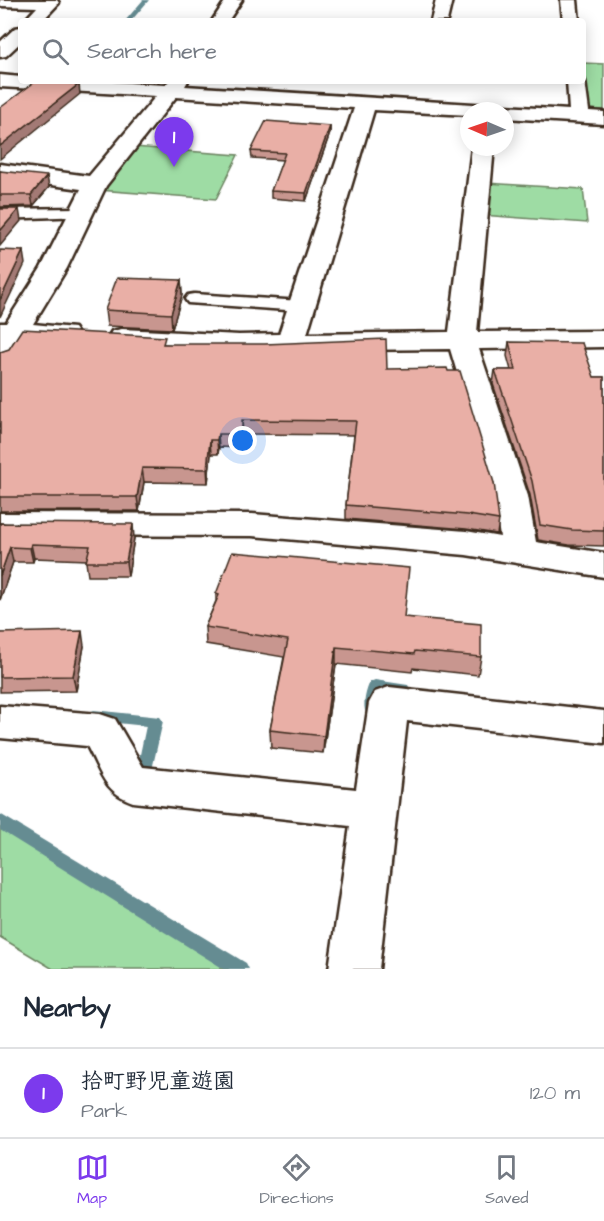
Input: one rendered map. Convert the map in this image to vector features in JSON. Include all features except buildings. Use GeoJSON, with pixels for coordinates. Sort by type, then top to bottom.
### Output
{"type":"FeatureCollection","features":[{"type":"Feature","properties":{"kind":"street"},"geometry":{"type":"LineString","coordinates":[[222,18],[234,0]]}},
{"type":"Feature","properties":{"kind":"street"},"geometry":{"type":"LineString","coordinates":[[440,18],[444,0]]}},
{"type":"Feature","properties":{"kind":"street"},"geometry":{"type":"LineString","coordinates":[[569,0],[571,18]]}},
{"type":"Feature","properties":{"kind":"street"},"geometry":{"type":"LineString","coordinates":[[0,1],[51,3],[35,18]]}},
{"type":"Feature","properties":{"kind":"street"},"geometry":{"type":"LineString","coordinates":[[0,52],[18,35]]}},
{"type":"Feature","properties":{"kind":"street"},"geometry":{"type":"LineString","coordinates":[[0,81],[18,82]]}},
{"type":"Feature","properties":{"kind":"street"},"geometry":{"type":"LineString","coordinates":[[106,84],[176,86],[366,103],[421,98],[460,106]]}},
{"type":"Feature","properties":{"kind":"street"},"geometry":{"type":"LineString","coordinates":[[576,84],[579,116]]}},
{"type":"Feature","properties":{"kind":"street"},"geometry":{"type":"LineString","coordinates":[[5,339],[54,268],[95,184],[176,86]]}},
{"type":"Feature","properties":{"kind":"street"},"geometry":{"type":"LineString","coordinates":[[290,343],[366,103]]}},
{"type":"Feature","properties":{"kind":"street"},"geometry":{"type":"LineString","coordinates":[[514,112],[604,118]]}},
{"type":"Feature","properties":{"kind":"street"},"geometry":{"type":"LineString","coordinates":[[482,156],[462,341],[511,496],[520,552]]}},
{"type":"Feature","properties":{"kind":"street"},"geometry":{"type":"LineString","coordinates":[[0,171],[95,184]]}},
{"type":"Feature","properties":{"kind":"street"},"geometry":{"type":"LineString","coordinates":[[5,339],[92,335],[239,343],[290,343],[604,339]]}},
{"type":"Feature","properties":{"kind":"street"},"geometry":{"type":"LineString","coordinates":[[0,524],[252,525],[466,543],[604,565]]}},
{"type":"Feature","properties":{"kind":"street"},"geometry":{"type":"LineString","coordinates":[[354,969],[390,703],[604,727]]}},
{"type":"Feature","properties":{"kind":"street"},"geometry":{"type":"LineString","coordinates":[[0,723],[100,731],[126,778],[133,784],[375,810]]}},
{"type":"Feature","properties":{"kind":"lane"},"geometry":{"type":"LineString","coordinates":[[0,214],[80,213]]}},
{"type":"Feature","properties":{"kind":"lane"},"geometry":{"type":"LineString","coordinates":[[194,299],[302,306]]}},
{"type":"Feature","properties":{"kind":"green space"},"geometry":{"type":"Polygon","coordinates":[[[586,63],[604,64],[604,110],[587,109],[586,63]]]}},
{"type":"Feature","properties":{"kind":"green space"},"geometry":{"type":"Polygon","coordinates":[[[133,147],[238,155],[216,199],[99,190],[133,147]]]}},
{"type":"Feature","properties":{"kind":"green space"},"geometry":{"type":"Polygon","coordinates":[[[486,183],[583,189],[587,223],[482,215],[486,183]]]}},
{"type":"Feature","properties":{"kind":"green space"},"geometry":{"type":"Polygon","coordinates":[[[0,828],[227,969],[53,969],[0,937],[0,828]]]}},
{"type":"Feature","properties":{"kind":"waterway"},"geometry":{"type":"LineString","coordinates":[[131,18],[146,0]]}},
{"type":"Feature","properties":{"kind":"waterway"},"geometry":{"type":"LineString","coordinates":[[371,709],[375,686],[403,689]]}},
{"type":"Feature","properties":{"kind":"waterway"},"geometry":{"type":"LineString","coordinates":[[94,716],[155,721],[145,769]]}},
{"type":"Feature","properties":{"kind":"waterway"},"geometry":{"type":"LineString","coordinates":[[0,821],[240,969]]}},
{"type":"Feature","properties":{"kind":"place","name":"拾町野児童遊園"},"geometry":{"type":"Point","coordinates":[174,167]}}]}
